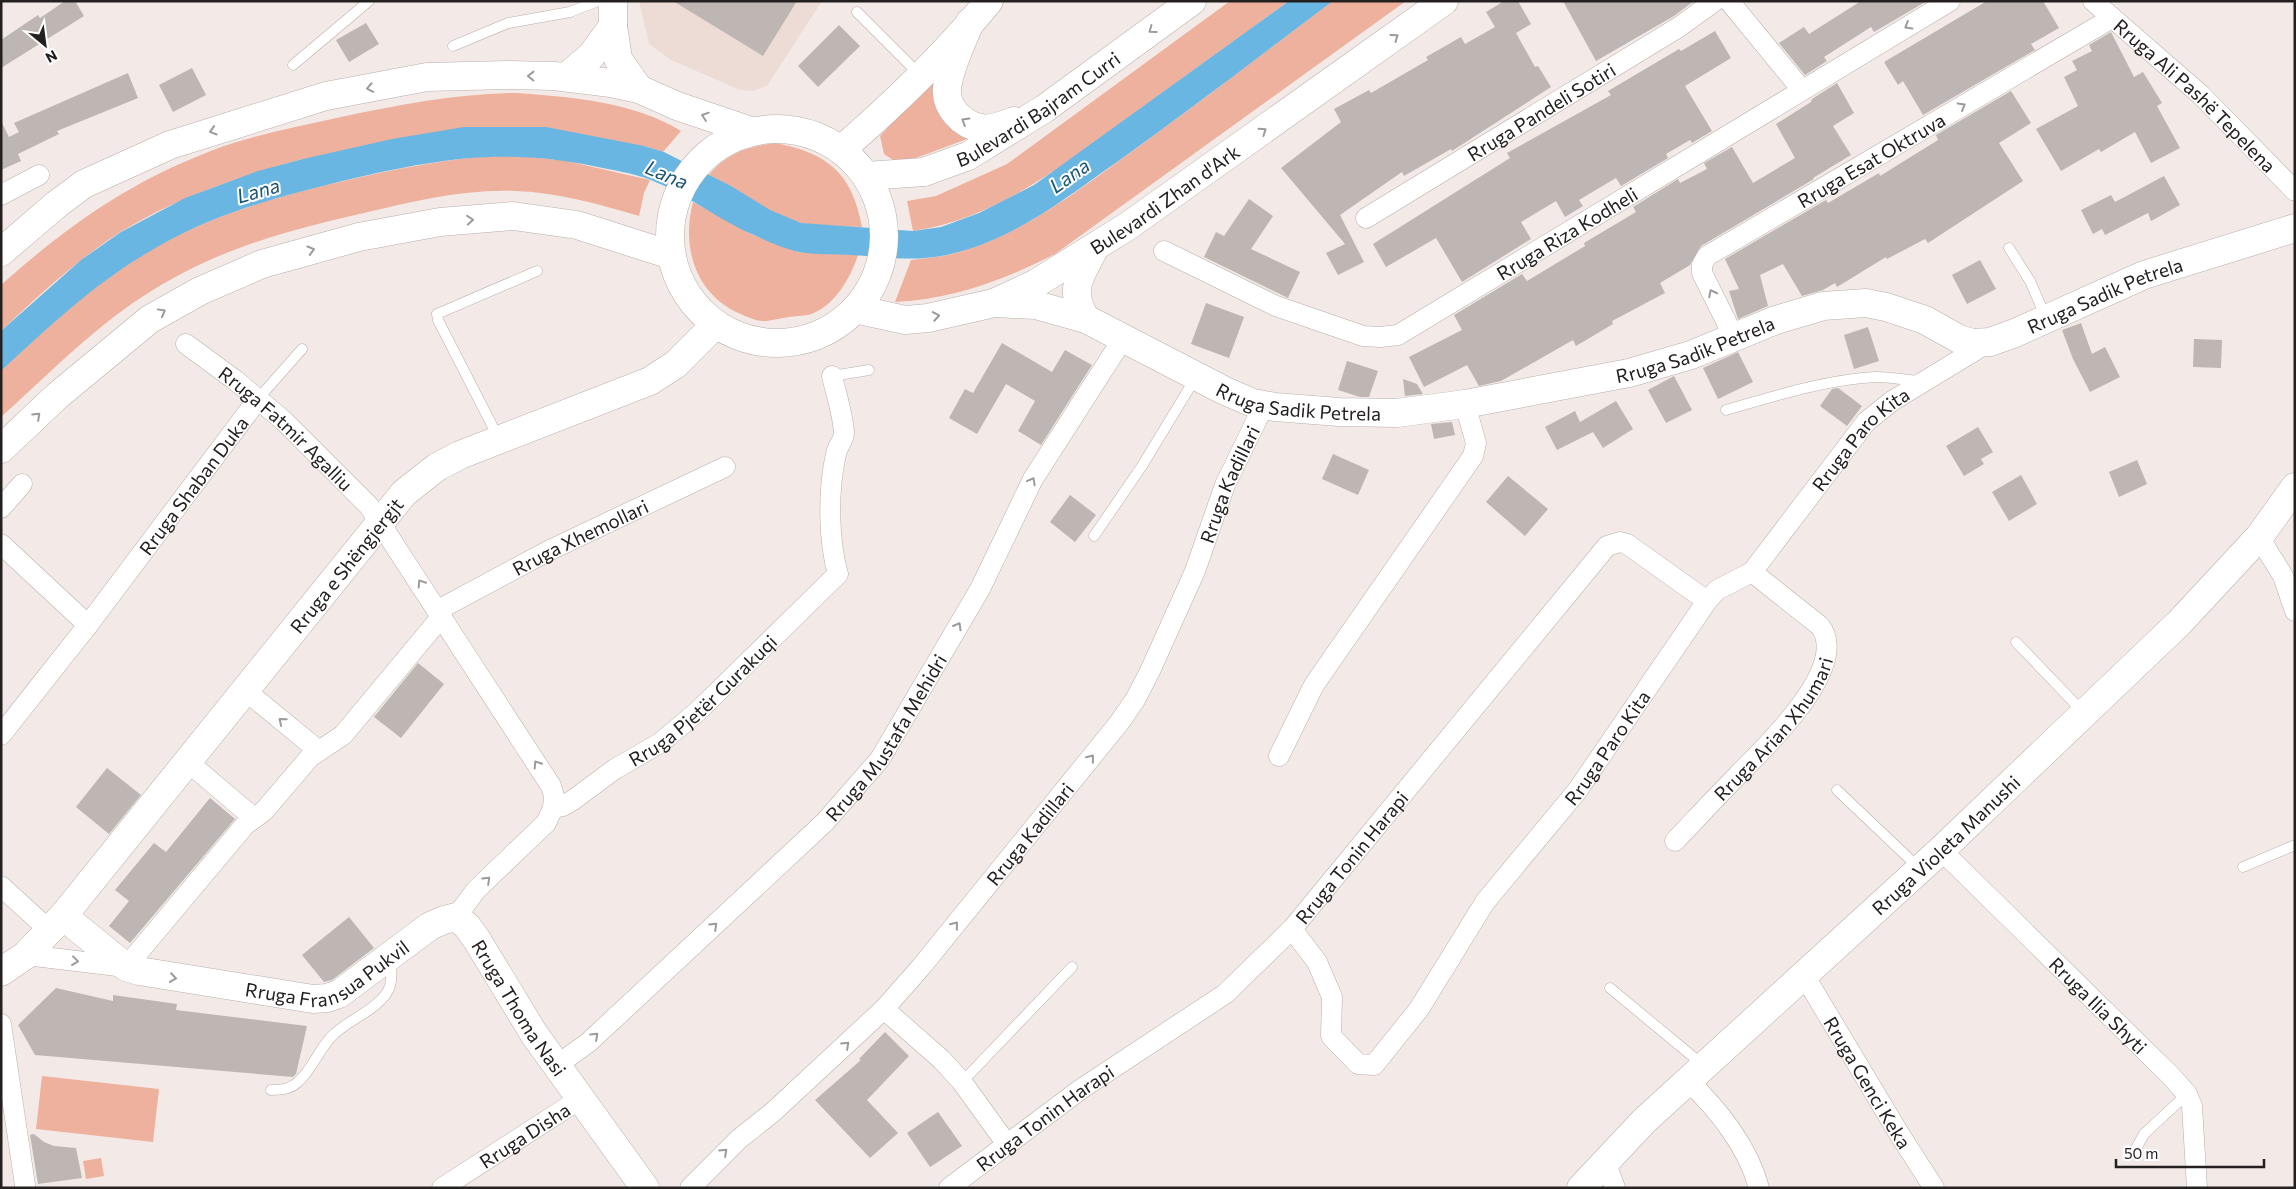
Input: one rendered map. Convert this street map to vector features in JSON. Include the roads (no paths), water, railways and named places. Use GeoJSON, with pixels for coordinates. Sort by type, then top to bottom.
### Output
{"type":"FeatureCollection","features":[{"type":"Feature","properties":{"kind":"main road"},"geometry":{"type":"LineString","coordinates":[[842,149],[880,116],[921,76],[989,1]]}},
{"type":"Feature","properties":{"kind":"main road","name":"Bulevardi Bajram Curri"},"geometry":{"type":"LineString","coordinates":[[866,176],[924,172],[946,166],[968,156],[1044,109],[1192,1]]}},
{"type":"Feature","properties":{"kind":"main road","name":"Bulevardi Zhan d'Ark"},"geometry":{"type":"LineString","coordinates":[[855,309],[905,320],[967,311],[994,303],[1035,284],[1095,247],[1330,85],[1444,1]]}},
{"type":"Feature","properties":{"kind":"main road"},"geometry":{"type":"LineString","coordinates":[[566,77],[591,56],[613,14]]}},
{"type":"Feature","properties":{"kind":"main road"},"geometry":{"type":"LineString","coordinates":[[613,14],[618,59],[639,89]]}},
{"type":"Feature","properties":{"kind":"main road"},"geometry":{"type":"LineString","coordinates":[[970,22],[955,61],[947,90],[949,101],[958,118],[981,128],[989,128],[1002,126],[1044,109]]}},
{"type":"Feature","properties":{"kind":"main road"},"geometry":{"type":"LineString","coordinates":[[1,252],[56,204],[84,184],[106,173],[170,145],[306,102],[326,96],[428,78],[508,75],[566,77],[639,89],[677,106],[751,131],[789,130],[807,133],[842,149],[866,176],[879,203],[884,234],[880,265],[874,280],[855,309],[836,325],[820,333],[788,342],[752,339],[737,335],[716,324],[694,302],[680,281],[671,255],[672,216],[677,196],[686,179],[698,163],[713,150],[751,131]]}},
{"type":"Feature","properties":{"kind":"main road"},"geometry":{"type":"LineString","coordinates":[[1,449],[57,396],[150,319],[200,291],[262,264],[359,237],[440,222],[513,216],[577,225],[671,255]]}},
{"type":"Feature","properties":{"kind":"main road","name":"Rruga Sadik Petrela"},"geometry":{"type":"LineString","coordinates":[[994,303],[1036,305],[1086,319],[1240,398],[1264,405],[1380,414],[1465,404],[1629,373],[1691,355],[1801,311],[1823,306],[1866,303],[1904,311],[1959,339],[1972,342],[1990,342],[2047,319],[2144,275],[2295,228]]}},
{"type":"Feature","properties":{"kind":"main road"},"geometry":{"type":"LineString","coordinates":[[1086,319],[1077,301],[1077,286],[1095,247]]}},
{"type":"Feature","properties":{"kind":"main road","name":"Rruga e Shëngjergjt"},"geometry":{"type":"LineString","coordinates":[[1,972],[26,955],[56,923],[246,691],[404,493],[437,467],[460,455],[650,381],[676,364],[716,324]]}},
{"type":"Feature","properties":{"kind":"main road","name":"Rruga Violeta Manushi"},"geometry":{"type":"LineString","coordinates":[[1581,1188],[1605,1161],[1696,1073],[1941,850],[2179,624],[2259,536],[2295,487]]}},
{"type":"Feature","properties":{"kind":"main road","name":"Rruga Thoma Nasi"},"geometry":{"type":"LineString","coordinates":[[456,918],[467,926],[477,940],[556,1066],[645,1188]]}},
{"type":"Feature","properties":{"kind":"main road","name":"Rruga Fransua Pukvil"},"geometry":{"type":"LineString","coordinates":[[56,923],[126,967],[152,975],[313,999],[327,998],[339,994],[430,926],[444,920],[456,918]]}},
{"type":"Feature","properties":{"kind":"street","name":"Rruga Pandeli Sotiri"},"geometry":{"type":"LineString","coordinates":[[1366,218],[1636,53],[1715,1]]}},
{"type":"Feature","properties":{"kind":"street"},"geometry":{"type":"LineString","coordinates":[[1730,1],[1802,90]]}},
{"type":"Feature","properties":{"kind":"street","name":"Rruga Riza Kodheli"},"geometry":{"type":"LineString","coordinates":[[1164,250],[1276,306],[1364,336],[1380,338],[1398,335],[1950,1]]}},
{"type":"Feature","properties":{"kind":"street","name":"Rruga Ali Pashë Tepelena"},"geometry":{"type":"LineString","coordinates":[[2093,1],[2201,95],[2295,191]]}},
{"type":"Feature","properties":{"kind":"street","name":"Rruga Esat Oktruva"},"geometry":{"type":"LineString","coordinates":[[1734,337],[1702,273],[1702,265],[1707,256],[2112,18]]}},
{"type":"Feature","properties":{"kind":"street"},"geometry":{"type":"LineString","coordinates":[[1,195],[38,175]]}},
{"type":"Feature","properties":{"kind":"street","name":"Rruga Mustafa Mehidri"},"geometry":{"type":"LineString","coordinates":[[556,1066],[589,1042],[825,822],[864,780],[880,759],[980,589],[1033,479],[1124,338]]}},
{"type":"Feature","properties":{"kind":"street","name":"Rruga Paro Kita"},"geometry":{"type":"LineString","coordinates":[[1292,929],[1317,962],[1332,997],[1331,1036],[1358,1064],[1374,1065],[1419,1009],[1485,902],[1577,791],[1707,601],[1717,590],[1752,572],[1866,422],[1892,401],[1990,342]]}},
{"type":"Feature","properties":{"kind":"street","name":"Rruga Fatmir Agalliu"},"geometry":{"type":"LineString","coordinates":[[186,344],[258,399],[311,446],[369,506],[380,521]]}},
{"type":"Feature","properties":{"kind":"street","name":"Rruga Pjetër Gurakuqi"},"geometry":{"type":"LineString","coordinates":[[553,808],[573,800],[614,769],[660,743],[671,734],[697,712],[838,574],[834,561],[831,500],[836,454],[844,435],[832,376]]}},
{"type":"Feature","properties":{"kind":"street","name":"Rruga Shaban Duka"},"geometry":{"type":"LineString","coordinates":[[1,735],[88,625],[258,399]]}},
{"type":"Feature","properties":{"kind":"street"},"geometry":{"type":"LineString","coordinates":[[1279,756],[1314,685],[1473,456],[1476,443],[1465,404]]}},
{"type":"Feature","properties":{"kind":"street","name":"Rruga Kadillari"},"geometry":{"type":"LineString","coordinates":[[690,1188],[739,1139],[786,1100],[884,1009],[921,967],[1120,723],[1135,700],[1195,571],[1225,485],[1264,405]]}},
{"type":"Feature","properties":{"kind":"street","name":"Rruga Xhemollari"},"geometry":{"type":"LineString","coordinates":[[440,613],[556,548],[725,467]]}},
{"type":"Feature","properties":{"kind":"street"},"geometry":{"type":"LineString","coordinates":[[1,508],[22,484]]}},
{"type":"Feature","properties":{"kind":"street"},"geometry":{"type":"LineString","coordinates":[[380,521],[551,786],[554,796],[553,808],[546,823],[476,890],[456,918]]}},
{"type":"Feature","properties":{"kind":"street"},"geometry":{"type":"LineString","coordinates":[[2259,536],[2283,576],[2295,611]]}},
{"type":"Feature","properties":{"kind":"street","name":"Rruga Tonin Harapi"},"geometry":{"type":"LineString","coordinates":[[949,1188],[1081,1089],[1225,994],[1292,929],[1606,546],[1620,542],[1626,544],[1707,601]]}},
{"type":"Feature","properties":{"kind":"street"},"geometry":{"type":"LineString","coordinates":[[1,544],[88,625]]}},
{"type":"Feature","properties":{"kind":"street","name":"Rruga Arian Xhumari"},"geometry":{"type":"LineString","coordinates":[[1675,841],[1790,721],[1812,688],[1824,663],[1827,643],[1825,633],[1820,626],[1752,572]]}},
{"type":"Feature","properties":{"kind":"street"},"geometry":{"type":"LineString","coordinates":[[26,955],[126,967],[245,825],[264,811],[310,757],[343,735],[440,613]]}},
{"type":"Feature","properties":{"kind":"street"},"geometry":{"type":"LineString","coordinates":[[246,691],[319,751]]}},
{"type":"Feature","properties":{"kind":"street"},"geometry":{"type":"LineString","coordinates":[[188,762],[254,818]]}},
{"type":"Feature","properties":{"kind":"street","name":"Rruga Ilia Shyti"},"geometry":{"type":"LineString","coordinates":[[1941,850],[2170,1075],[2187,1094],[2192,1106],[2197,1188]]}},
{"type":"Feature","properties":{"kind":"street"},"geometry":{"type":"LineString","coordinates":[[1,886],[56,923]]}},
{"type":"Feature","properties":{"kind":"street","name":"Rruga Genci Keka"},"geometry":{"type":"LineString","coordinates":[[1804,975],[1898,1132],[1934,1188]]}},
{"type":"Feature","properties":{"kind":"street"},"geometry":{"type":"LineString","coordinates":[[884,1009],[942,1060],[962,1082],[1006,1144]]}},
{"type":"Feature","properties":{"kind":"street"},"geometry":{"type":"LineString","coordinates":[[1,1024],[25,1185]]}},
{"type":"Feature","properties":{"kind":"street"},"geometry":{"type":"LineString","coordinates":[[1696,1073],[1710,1101],[1746,1158],[1759,1188]]}},
{"type":"Feature","properties":{"kind":"street","name":"Rruga Disha"},"geometry":{"type":"LineString","coordinates":[[442,1188],[580,1098]]}},
{"type":"Feature","properties":{"kind":"street"},"geometry":{"type":"LineString","coordinates":[[1605,1161],[1615,1188]]}},
{"type":"Feature","properties":{"kind":"lane"},"geometry":{"type":"LineString","coordinates":[[293,65],[369,1]]}},
{"type":"Feature","properties":{"kind":"lane"},"geometry":{"type":"LineString","coordinates":[[452,46],[508,23],[570,12],[598,1]]}},
{"type":"Feature","properties":{"kind":"lane"},"geometry":{"type":"LineString","coordinates":[[857,12],[921,76]]}},
{"type":"Feature","properties":{"kind":"lane"},"geometry":{"type":"LineString","coordinates":[[2009,248],[2030,281],[2047,319]]}},
{"type":"Feature","properties":{"kind":"lane"},"geometry":{"type":"LineString","coordinates":[[500,440],[438,320],[437,314],[538,271]]}},
{"type":"Feature","properties":{"kind":"lane","name":"Rruga Shaban Duka"},"geometry":{"type":"LineString","coordinates":[[258,399],[302,349]]}},
{"type":"Feature","properties":{"kind":"lane"},"geometry":{"type":"LineString","coordinates":[[832,376],[869,370]]}},
{"type":"Feature","properties":{"kind":"lane"},"geometry":{"type":"LineString","coordinates":[[1094,536],[1142,466],[1197,376]]}},
{"type":"Feature","properties":{"kind":"lane"},"geometry":{"type":"LineString","coordinates":[[1726,410],[1794,390],[1842,381],[1877,377],[1924,381]]}},
{"type":"Feature","properties":{"kind":"lane"},"geometry":{"type":"LineString","coordinates":[[2016,642],[2085,715]]}},
{"type":"Feature","properties":{"kind":"lane"},"geometry":{"type":"LineString","coordinates":[[1837,790],[1920,869]]}},
{"type":"Feature","properties":{"kind":"lane"},"geometry":{"type":"LineString","coordinates":[[2243,867],[2295,844]]}},
{"type":"Feature","properties":{"kind":"lane"},"geometry":{"type":"LineString","coordinates":[[271,1090],[285,1090],[300,1081],[330,1038],[342,1026],[376,1004],[387,993],[391,978],[389,957]]}},
{"type":"Feature","properties":{"kind":"lane"},"geometry":{"type":"LineString","coordinates":[[962,1082],[1072,967]]}},
{"type":"Feature","properties":{"kind":"lane"},"geometry":{"type":"LineString","coordinates":[[1610,988],[1696,1073]]}},
{"type":"Feature","properties":{"kind":"lane"},"geometry":{"type":"LineString","coordinates":[[2133,1154],[2144,1134],[2187,1094]]}},
{"type":"Feature","properties":{"kind":"water","name":"Lana"},"geometry":{"type":"Polygon","coordinates":[[[1289,1],[1333,1],[1117,162],[1060,202],[1020,227],[977,246],[955,253],[915,259],[799,252],[777,245],[743,230],[665,186],[630,174],[559,160],[527,157],[466,158],[406,167],[294,193],[225,215],[181,234],[137,259],[96,288],[57,320],[1,371],[1,331],[81,260],[121,232],[185,198],[258,171],[392,139],[464,127],[546,127],[644,146],[664,152],[731,186],[770,210],[801,223],[913,231],[941,227],[979,213],[1034,185],[1289,1]]]}}]}
